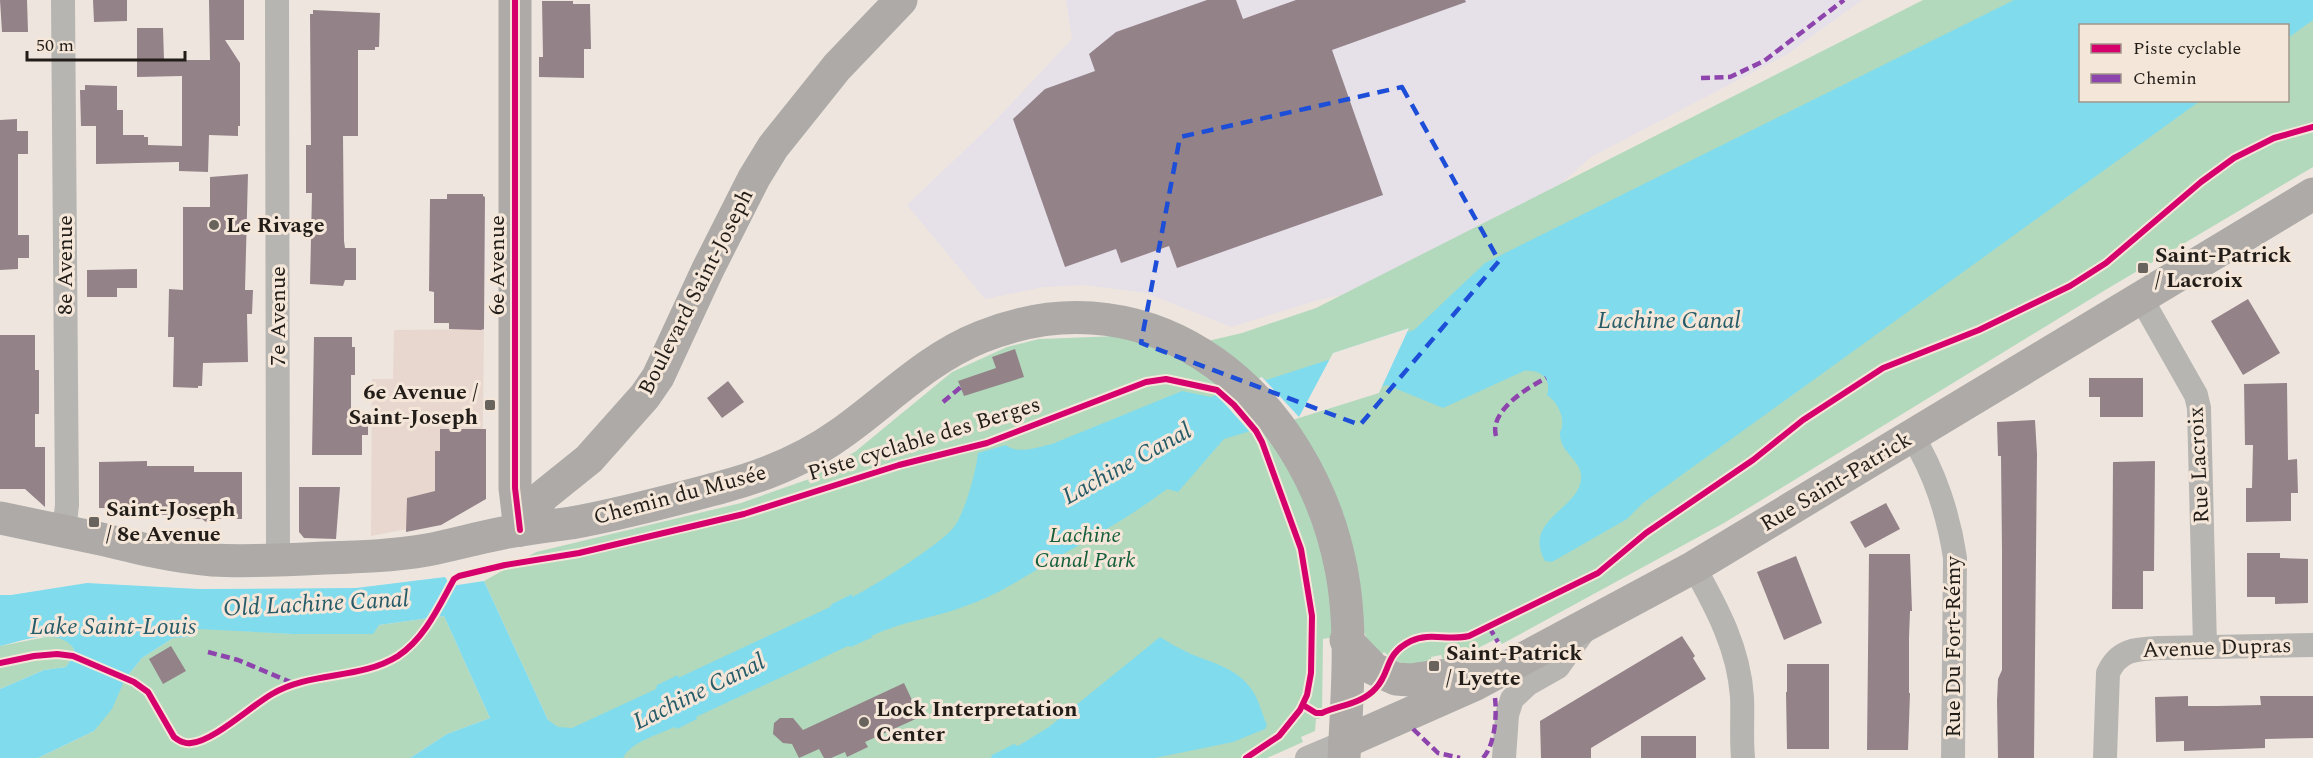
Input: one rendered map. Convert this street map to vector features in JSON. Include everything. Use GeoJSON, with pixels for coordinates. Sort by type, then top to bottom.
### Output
{"type":"FeatureCollection","features":[{"type":"Feature","properties":{"kind":"street","name":"8e Avenue"},"geometry":{"type":"LineString","coordinates":[[63,0],[67,493],[64,531]]}},
{"type":"Feature","properties":{"kind":"street","name":"7e Avenue"},"geometry":{"type":"LineString","coordinates":[[277,0],[278,560]]}},
{"type":"Feature","properties":{"kind":"street","name":"6e Avenue"},"geometry":{"type":"LineString","coordinates":[[515,0],[514,488],[520,530]]}},
{"type":"Feature","properties":{"kind":"street","name":"Boulevard Saint-Joseph"},"geometry":{"type":"LineString","coordinates":[[520,530],[543,496],[589,459],[645,396],[658,376],[754,178],[773,147],[837,67],[901,0]]}},
{"type":"Feature","properties":{"kind":"street","name":"Rue Saint-Patrick"},"geometry":{"type":"LineString","coordinates":[[1344,750],[1434,704],[1505,686],[1589,624],[1694,567],[2313,194]]}},
{"type":"Feature","properties":{"kind":"street","name":"Rue Lacroix"},"geometry":{"type":"LineString","coordinates":[[2141,298],[2196,395],[2199,408],[2205,646]]}},
{"type":"Feature","properties":{"kind":"street","name":"Chemin du Musée"},"geometry":{"type":"LineString","coordinates":[[520,530],[620,512],[769,473],[805,456],[840,434],[915,374],[942,356],[985,335],[1015,326],[1077,318],[1138,326],[1194,349],[1218,364],[1242,384],[1277,424],[1307,473],[1328,521],[1342,577],[1346,640],[1344,750]]}},
{"type":"Feature","properties":{"kind":"street","name":"Rue Du Fort-Rémy"},"geometry":{"type":"LineString","coordinates":[[1912,436],[1928,464],[1949,526],[1955,558],[1953,758]]}},
{"type":"Feature","properties":{"kind":"street"},"geometry":{"type":"LineString","coordinates":[[0,518],[174,555],[220,560],[278,560],[402,553],[520,530]]}},
{"type":"Feature","properties":{"kind":"street"},"geometry":{"type":"LineString","coordinates":[[1694,567],[1731,641],[1742,690],[1743,758]]}},
{"type":"Feature","properties":{"kind":"street"},"geometry":{"type":"LineString","coordinates":[[1346,640],[1378,672],[1387,677],[1403,681],[1438,676],[1505,686],[1507,715],[1503,758]]}},
{"type":"Feature","properties":{"kind":"street","name":"Avenue Dupras"},"geometry":{"type":"LineString","coordinates":[[2105,758],[2107,683],[2108,673],[2114,660],[2139,649],[2313,645]]}},
{"type":"Feature","properties":{"kind":"street"},"geometry":{"type":"LineString","coordinates":[[1307,758],[1344,750]]}},
{"type":"Feature","properties":{"kind":"highlighted area"},"geometry":{"type":"Polygon","coordinates":[[[1402,87],[1499,261],[1360,425],[1141,343],[1180,137],[1402,87]]]}},
{"type":"Feature","properties":{"kind":"shaded area"},"geometry":{"type":"Polygon","coordinates":[[[1066,0],[1862,0],[1788,54],[1591,157],[1475,261],[1363,291],[1318,300],[1231,327],[1146,293],[1084,285],[1044,287],[985,299],[907,205],[990,126],[1072,39],[1066,0]]]}},
{"type":"Feature","properties":{"kind":"shaded area"},"geometry":{"type":"Polygon","coordinates":[[[484,329],[482,499],[443,522],[371,536],[372,379],[393,379],[394,330],[484,329]]]}},
{"type":"Feature","properties":{"kind":"green space","name":"Lachine Canal Park"},"geometry":{"type":"Polygon","coordinates":[[[1923,0],[2313,0],[2313,167],[2107,289],[1724,523],[1502,644],[1498,638],[1472,651],[1443,660],[1441,655],[1431,657],[1432,663],[1412,665],[1395,660],[1384,652],[1379,657],[1364,632],[1323,639],[1322,718],[1316,719],[1315,731],[1301,737],[1303,742],[1267,758],[543,758],[548,720],[484,581],[536,552],[741,503],[809,479],[856,451],[952,372],[1007,347],[1039,339],[1118,336],[1165,351],[1242,333],[1316,308],[1923,0]]]}},
{"type":"Feature","properties":{"kind":"green space"},"geometry":{"type":"Polygon","coordinates":[[[444,616],[490,718],[447,734],[410,758],[38,758],[94,731],[125,679],[142,658],[173,638],[193,637],[198,628],[292,634],[376,628],[379,625],[444,616]]]}},
{"type":"Feature","properties":{"kind":"green space"},"geometry":{"type":"Polygon","coordinates":[[[51,636],[64,639],[74,649],[73,656],[66,667],[44,670],[0,689],[0,646],[51,636]]]}},
{"type":"Feature","properties":{"kind":"water","name":"Lachine Canal"},"geometry":{"type":"Polygon","coordinates":[[[2014,0],[2313,0],[2313,20],[2289,37],[2289,24],[2079,24],[2079,102],[2199,102],[1643,503],[1627,519],[1552,562],[1545,561],[1540,547],[1541,535],[1546,525],[1578,489],[1581,473],[1561,442],[1562,417],[1556,405],[1547,395],[1546,379],[1540,373],[1524,371],[1443,408],[1387,385],[1381,387],[1379,393],[1224,439],[1178,492],[1167,489],[1110,527],[1000,591],[979,601],[883,631],[851,647],[848,646],[696,717],[697,719],[677,729],[674,727],[646,740],[632,748],[623,758],[410,758],[447,734],[490,718],[444,616],[379,625],[373,634],[292,634],[198,629],[193,637],[173,638],[142,658],[125,679],[112,709],[94,731],[38,758],[0,758],[0,689],[44,670],[66,667],[73,656],[74,649],[59,638],[50,637],[0,646],[0,595],[87,583],[199,589],[356,588],[445,577],[451,586],[484,581],[548,720],[558,727],[572,728],[656,689],[657,685],[678,675],[678,678],[830,607],[852,594],[852,597],[906,565],[954,527],[969,491],[978,453],[1006,445],[1022,450],[1052,444],[1182,391],[1211,397],[1262,377],[1266,380],[1331,359],[1333,353],[1409,328],[1408,332],[1414,330],[1485,263],[2014,0]]]}},
{"type":"Feature","properties":{"kind":"water"},"geometry":{"type":"Polygon","coordinates":[[[1160,637],[1230,670],[1246,682],[1257,698],[1267,725],[1265,729],[1233,742],[1155,758],[991,758],[992,755],[1014,744],[1018,746],[1049,727],[1160,637]]]}},
{"type":"Feature","properties":{"kind":"pier"},"geometry":{"type":"Polygon","coordinates":[[[1409,328],[1379,393],[1251,433],[1216,394],[1262,377],[1299,417],[1333,353],[1409,328]]]}},
{"type":"Feature","properties":{"kind":"building"},"geometry":{"type":"Polygon","coordinates":[[[0,0],[27,0],[28,32],[2,32],[0,0]]]}},
{"type":"Feature","properties":{"kind":"building"},"geometry":{"type":"Polygon","coordinates":[[[93,0],[127,0],[127,21],[94,22],[93,0]]]}},
{"type":"Feature","properties":{"kind":"building"},"geometry":{"type":"Polygon","coordinates":[[[209,0],[244,0],[244,40],[225,40],[240,63],[238,136],[209,135],[208,172],[179,171],[179,162],[96,164],[96,126],[81,126],[80,90],[85,90],[85,85],[117,86],[117,110],[123,110],[123,135],[144,135],[148,137],[148,145],[182,146],[182,76],[137,77],[137,28],[163,28],[164,60],[210,60],[209,0]]]}},
{"type":"Feature","properties":{"kind":"building"},"geometry":{"type":"Polygon","coordinates":[[[1207,0],[1236,0],[1243,19],[1296,0],[1465,0],[1466,2],[1332,50],[1383,195],[1177,268],[1169,246],[1121,263],[1116,249],[1065,267],[1013,119],[1045,89],[1095,71],[1089,54],[1116,32],[1207,0]]]}},
{"type":"Feature","properties":{"kind":"building"},"geometry":{"type":"Polygon","coordinates":[[[542,1],[573,1],[573,4],[590,4],[591,49],[584,49],[584,78],[539,77],[539,57],[543,57],[542,1]]]}},
{"type":"Feature","properties":{"kind":"building"},"geometry":{"type":"Polygon","coordinates":[[[313,10],[380,13],[379,47],[375,47],[375,50],[358,50],[358,136],[343,136],[344,241],[345,248],[356,248],[356,280],[345,280],[343,286],[310,284],[312,193],[306,193],[306,145],[311,145],[310,14],[313,14],[313,10]]]}},
{"type":"Feature","properties":{"kind":"building"},"geometry":{"type":"Polygon","coordinates":[[[17,119],[17,131],[28,131],[28,154],[18,154],[18,235],[29,235],[29,258],[18,258],[18,269],[0,270],[0,120],[17,119]]]}},
{"type":"Feature","properties":{"kind":"building"},"geometry":{"type":"Polygon","coordinates":[[[248,174],[245,290],[253,290],[252,314],[247,314],[248,362],[203,363],[202,386],[198,388],[173,387],[174,337],[168,337],[169,289],[183,290],[183,207],[210,207],[210,177],[248,174]]]}},
{"type":"Feature","properties":{"kind":"building"},"geometry":{"type":"Polygon","coordinates":[[[447,194],[483,194],[485,197],[484,329],[481,330],[449,329],[449,323],[434,323],[434,292],[429,291],[430,199],[447,199],[447,194]]]}},
{"type":"Feature","properties":{"kind":"building"},"geometry":{"type":"Polygon","coordinates":[[[137,269],[137,288],[117,288],[117,297],[87,297],[87,270],[137,269]]]}},
{"type":"Feature","properties":{"kind":"building"},"geometry":{"type":"Polygon","coordinates":[[[2248,299],[2280,353],[2243,375],[2211,321],[2248,299]]]}},
{"type":"Feature","properties":{"kind":"building"},"geometry":{"type":"Polygon","coordinates":[[[0,335],[35,335],[35,370],[39,370],[39,414],[35,414],[35,447],[45,447],[45,507],[25,489],[0,489],[0,335]]]}},
{"type":"Feature","properties":{"kind":"building"},"geometry":{"type":"Polygon","coordinates":[[[314,337],[352,337],[352,347],[355,347],[355,375],[351,375],[351,414],[368,414],[368,435],[362,435],[362,455],[312,455],[314,337]]]}},
{"type":"Feature","properties":{"kind":"building"},"geometry":{"type":"Polygon","coordinates":[[[1015,349],[1024,377],[964,396],[958,381],[996,368],[992,357],[1015,349]]]}},
{"type":"Feature","properties":{"kind":"building"},"geometry":{"type":"Polygon","coordinates":[[[2089,378],[2143,378],[2143,417],[2100,417],[2100,397],[2089,397],[2089,378]]]}},
{"type":"Feature","properties":{"kind":"building"},"geometry":{"type":"Polygon","coordinates":[[[728,381],[744,402],[722,418],[707,398],[728,381]]]}},
{"type":"Feature","properties":{"kind":"building"},"geometry":{"type":"Polygon","coordinates":[[[2287,383],[2288,460],[2297,459],[2298,493],[2291,493],[2291,521],[2246,522],[2246,488],[2252,488],[2253,445],[2245,445],[2244,384],[2287,383]]]}},
{"type":"Feature","properties":{"kind":"building"},"geometry":{"type":"Polygon","coordinates":[[[2035,420],[2037,454],[2034,758],[1998,758],[1998,679],[2002,670],[2002,551],[2001,456],[1998,456],[1997,422],[2035,420]]]}},
{"type":"Feature","properties":{"kind":"building"},"geometry":{"type":"Polygon","coordinates":[[[440,429],[486,429],[486,499],[441,525],[406,532],[407,498],[435,491],[435,451],[440,451],[440,429]]]}},
{"type":"Feature","properties":{"kind":"building"},"geometry":{"type":"Polygon","coordinates":[[[147,461],[147,466],[194,466],[194,472],[242,472],[242,519],[210,519],[206,522],[202,519],[192,519],[192,514],[157,515],[146,514],[146,509],[99,508],[99,462],[147,461]]]}},
{"type":"Feature","properties":{"kind":"building"},"geometry":{"type":"Polygon","coordinates":[[[2155,461],[2154,571],[2143,571],[2143,609],[2112,609],[2113,462],[2155,461]]]}},
{"type":"Feature","properties":{"kind":"building"},"geometry":{"type":"Polygon","coordinates":[[[299,487],[340,487],[336,539],[304,538],[299,532],[299,487]]]}},
{"type":"Feature","properties":{"kind":"building"},"geometry":{"type":"Polygon","coordinates":[[[1886,503],[1900,529],[1865,548],[1850,522],[1886,503]]]}},
{"type":"Feature","properties":{"kind":"building"},"geometry":{"type":"Polygon","coordinates":[[[2247,553],[2280,553],[2280,558],[2308,559],[2308,603],[2275,604],[2275,597],[2247,597],[2247,553]]]}},
{"type":"Feature","properties":{"kind":"building"},"geometry":{"type":"Polygon","coordinates":[[[1869,554],[1910,554],[1912,611],[1910,611],[1909,638],[1908,750],[1867,750],[1869,554]]]}},
{"type":"Feature","properties":{"kind":"building"},"geometry":{"type":"Polygon","coordinates":[[[1796,556],[1822,623],[1784,640],[1757,572],[1796,556]]]}},
{"type":"Feature","properties":{"kind":"building"},"geometry":{"type":"Polygon","coordinates":[[[1682,636],[1706,679],[1591,748],[1591,758],[1541,758],[1540,721],[1682,636]]]}},
{"type":"Feature","properties":{"kind":"building"},"geometry":{"type":"Polygon","coordinates":[[[171,646],[186,671],[163,684],[149,659],[171,646]]]}},
{"type":"Feature","properties":{"kind":"building"},"geometry":{"type":"Polygon","coordinates":[[[1787,664],[1829,664],[1829,749],[1787,749],[1787,664]]]}},
{"type":"Feature","properties":{"kind":"building","name":"Lock Interpretation Center"},"geometry":{"type":"Polygon","coordinates":[[[904,683],[920,717],[865,742],[868,747],[847,757],[845,752],[831,758],[824,758],[819,749],[799,758],[792,744],[783,743],[773,734],[774,723],[780,718],[793,718],[803,730],[904,683]]]}},
{"type":"Feature","properties":{"kind":"building"},"geometry":{"type":"Polygon","coordinates":[[[2188,696],[2188,706],[2218,706],[2261,705],[2260,696],[2313,696],[2313,738],[2265,739],[2265,748],[2184,751],[2184,741],[2156,742],[2155,697],[2188,696]]]}},
{"type":"Feature","properties":{"kind":"building"},"geometry":{"type":"Polygon","coordinates":[[[1641,736],[1696,736],[1696,758],[1641,758],[1641,736]]]}},
{"type":"Feature","properties":{"kind":"marked path"},"geometry":{"type":"LineString","coordinates":[[1701,78],[1730,77],[1764,61],[1844,0]]}},
{"type":"Feature","properties":{"kind":"marked path"},"geometry":{"type":"LineString","coordinates":[[1496,436],[1495,427],[1504,409],[1520,394],[1546,378]]}},
{"type":"Feature","properties":{"kind":"marked path"},"geometry":{"type":"LineString","coordinates":[[943,402],[961,387]]}},
{"type":"Feature","properties":{"kind":"marked path"},"geometry":{"type":"LineString","coordinates":[[1489,627],[1498,642]]}},
{"type":"Feature","properties":{"kind":"marked path"},"geometry":{"type":"LineString","coordinates":[[208,652],[238,660],[295,684]]}},
{"type":"Feature","properties":{"kind":"marked path"},"geometry":{"type":"LineString","coordinates":[[1483,758],[1493,738],[1495,698]]}},
{"type":"Feature","properties":{"kind":"marked path"},"geometry":{"type":"LineString","coordinates":[[1413,729],[1438,753],[1460,758]]}},
{"type":"Feature","properties":{"kind":"cycle path"},"geometry":{"type":"LineString","coordinates":[[515,0],[515,488],[520,530]]}},
{"type":"Feature","properties":{"kind":"cycle path"},"geometry":{"type":"LineString","coordinates":[[1303,705],[1316,713],[1322,713],[1358,701],[1376,688],[1392,657],[1402,646],[1411,641],[1425,637],[1469,636],[1598,573],[1646,533],[1753,460],[1803,420],[1883,368],[1979,330],[2070,286],[2106,263],[2201,182],[2234,158],[2274,138],[2313,127]]}},
{"type":"Feature","properties":{"kind":"cycle path","name":"Piste cyclable des Berges"},"geometry":{"type":"LineString","coordinates":[[0,663],[34,656],[57,654],[73,656],[134,682],[148,692],[174,737],[186,743],[200,741],[221,730],[263,699],[287,687],[319,678],[368,669],[398,656],[408,649],[424,631],[454,579],[459,576],[505,565],[579,553],[744,514],[899,465],[987,443],[1146,382],[1166,379],[1217,390],[1234,405],[1256,431],[1301,549],[1312,616],[1311,673],[1307,695],[1300,710],[1279,736],[1246,758]]}},
{"type":"Feature","properties":{"kind":"place","name":"Le Rivage"},"geometry":{"type":"Point","coordinates":[214,225]}},
{"type":"Feature","properties":{"kind":"place","name":"Saint-Patrick / Lacroix"},"geometry":{"type":"Point","coordinates":[2143,268]}},
{"type":"Feature","properties":{"kind":"place","name":"6e Avenue / Saint-Joseph"},"geometry":{"type":"Point","coordinates":[490,405]}},
{"type":"Feature","properties":{"kind":"place","name":"Saint-Joseph / 8e Avenue"},"geometry":{"type":"Point","coordinates":[94,522]}},
{"type":"Feature","properties":{"kind":"place","name":"Saint-Patrick / Lyette"},"geometry":{"type":"Point","coordinates":[1434,666]}},
{"type":"Feature","properties":{"kind":"place","name":"Lock Interpretation Center"},"geometry":{"type":"Point","coordinates":[864,722]}},
{"type":"Feature","properties":{"kind":"water label","name":"Old Lachine Canal"},"geometry":{"type":"Point","coordinates":[316,604]}},
{"type":"Feature","properties":{"kind":"water label","name":"Lake Saint-Louis"},"geometry":{"type":"Point","coordinates":[113,627]}}]}
